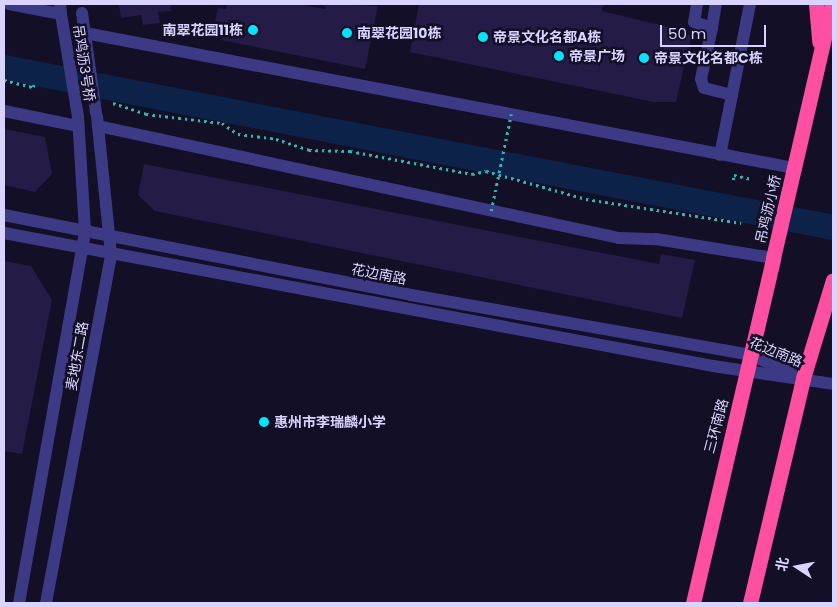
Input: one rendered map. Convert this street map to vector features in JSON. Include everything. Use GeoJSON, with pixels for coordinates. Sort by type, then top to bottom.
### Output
{"type":"FeatureCollection","features":[{"type":"Feature","properties":{"kind":"highway"},"geometry":{"type":"LineString","coordinates":[[816,4],[820,57]]}},
{"type":"Feature","properties":{"kind":"highway"},"geometry":{"type":"LineString","coordinates":[[794,168],[832,4]]}},
{"type":"Feature","properties":{"kind":"highway","name":"吊鸡沥小桥"},"geometry":{"type":"LineString","coordinates":[[773,258],[794,168]]}},
{"type":"Feature","properties":{"kind":"highway","name":"三环南路"},"geometry":{"type":"LineString","coordinates":[[693,603],[773,258]]}},
{"type":"Feature","properties":{"kind":"highway"},"geometry":{"type":"LineString","coordinates":[[751,603],[803,378],[833,280]]}},
{"type":"Feature","properties":{"kind":"street"},"geometry":{"type":"LineString","coordinates":[[9,4],[60,9]]}},
{"type":"Feature","properties":{"kind":"street"},"geometry":{"type":"LineString","coordinates":[[697,4],[694,22],[712,28]]}},
{"type":"Feature","properties":{"kind":"street"},"geometry":{"type":"LineString","coordinates":[[716,4],[701,79],[704,88],[732,95]]}},
{"type":"Feature","properties":{"kind":"street"},"geometry":{"type":"LineString","coordinates":[[720,154],[750,4]]}},
{"type":"Feature","properties":{"kind":"street","name":"吊鸡沥3号桥"},"geometry":{"type":"LineString","coordinates":[[82,8],[97,119]]}},
{"type":"Feature","properties":{"kind":"street","name":"吊鸡沥3号桥"},"geometry":{"type":"LineString","coordinates":[[60,9],[78,121]]}},
{"type":"Feature","properties":{"kind":"street"},"geometry":{"type":"LineString","coordinates":[[85,33],[794,168]]}},
{"type":"Feature","properties":{"kind":"street"},"geometry":{"type":"LineString","coordinates":[[4,111],[78,121]]}},
{"type":"Feature","properties":{"kind":"street"},"geometry":{"type":"LineString","coordinates":[[97,119],[491,211],[619,238],[656,239],[773,258]]}},
{"type":"Feature","properties":{"kind":"street","name":"麦地东二路"},"geometry":{"type":"LineString","coordinates":[[46,603],[111,254],[97,119]]}},
{"type":"Feature","properties":{"kind":"street","name":"麦地东二路"},"geometry":{"type":"LineString","coordinates":[[19,603],[83,248],[85,231],[78,121]]}},
{"type":"Feature","properties":{"kind":"street","name":"花边南路"},"geometry":{"type":"LineString","coordinates":[[4,215],[411,296],[751,355],[803,378]]}},
{"type":"Feature","properties":{"kind":"street","name":"花边南路"},"geometry":{"type":"LineString","coordinates":[[4,233],[747,372],[803,378]]}},
{"type":"Feature","properties":{"kind":"street"},"geometry":{"type":"LineString","coordinates":[[803,378],[833,384]]}},
{"type":"Feature","properties":{"kind":"path"},"geometry":{"type":"LineString","coordinates":[[4,80],[33,87],[35,82]]}},
{"type":"Feature","properties":{"kind":"path"},"geometry":{"type":"LineString","coordinates":[[113,103],[146,114],[222,123],[238,134],[309,150],[350,151],[472,174],[486,171],[586,199],[741,223]]}},
{"type":"Feature","properties":{"kind":"path"},"geometry":{"type":"LineString","coordinates":[[491,211],[511,114]]}},
{"type":"Feature","properties":{"kind":"path"},"geometry":{"type":"LineString","coordinates":[[733,180],[734,175],[752,179]]}},
{"type":"Feature","properties":{"kind":"building"},"geometry":{"type":"Polygon","coordinates":[[[119,4],[170,4],[171,11],[158,12],[160,23],[143,25],[141,15],[121,18],[119,4]]]}},
{"type":"Feature","properties":{"kind":"building"},"geometry":{"type":"Polygon","coordinates":[[[227,4],[298,4],[325,9],[326,4],[378,6],[365,69],[221,40],[224,23],[215,21],[218,8],[226,9],[227,4]]]}},
{"type":"Feature","properties":{"kind":"building","name":"帝景广场"},"geometry":{"type":"Polygon","coordinates":[[[419,4],[603,4],[602,11],[685,31],[691,37],[676,102],[654,102],[410,52],[419,4]]]}},
{"type":"Feature","properties":{"kind":"building"},"geometry":{"type":"Polygon","coordinates":[[[4,129],[45,137],[52,174],[35,192],[4,185],[4,129]]]}},
{"type":"Feature","properties":{"kind":"building"},"geometry":{"type":"Polygon","coordinates":[[[144,164],[659,264],[661,254],[695,260],[682,318],[155,211],[138,195],[144,164]]]}},
{"type":"Feature","properties":{"kind":"building"},"geometry":{"type":"Polygon","coordinates":[[[4,261],[31,266],[52,300],[22,454],[4,451],[4,261]]]}},
{"type":"Feature","properties":{"kind":"waterway"},"geometry":{"type":"LineString","coordinates":[[4,67],[833,227]]}},
{"type":"Feature","properties":{"kind":"place","name":"南翠花园11栋"},"geometry":{"type":"Point","coordinates":[253,30]}},
{"type":"Feature","properties":{"kind":"place","name":"南翠花园10栋"},"geometry":{"type":"Point","coordinates":[347,33]}},
{"type":"Feature","properties":{"kind":"place","name":"帝景文化名都A栋"},"geometry":{"type":"Point","coordinates":[483,37]}},
{"type":"Feature","properties":{"kind":"place","name":"帝景广场"},"geometry":{"type":"Point","coordinates":[559,56]}},
{"type":"Feature","properties":{"kind":"place","name":"帝景文化名都C栋"},"geometry":{"type":"Point","coordinates":[644,58]}},
{"type":"Feature","properties":{"kind":"place","name":"惠州市李瑞麟小学"},"geometry":{"type":"Point","coordinates":[264,422]}}]}
